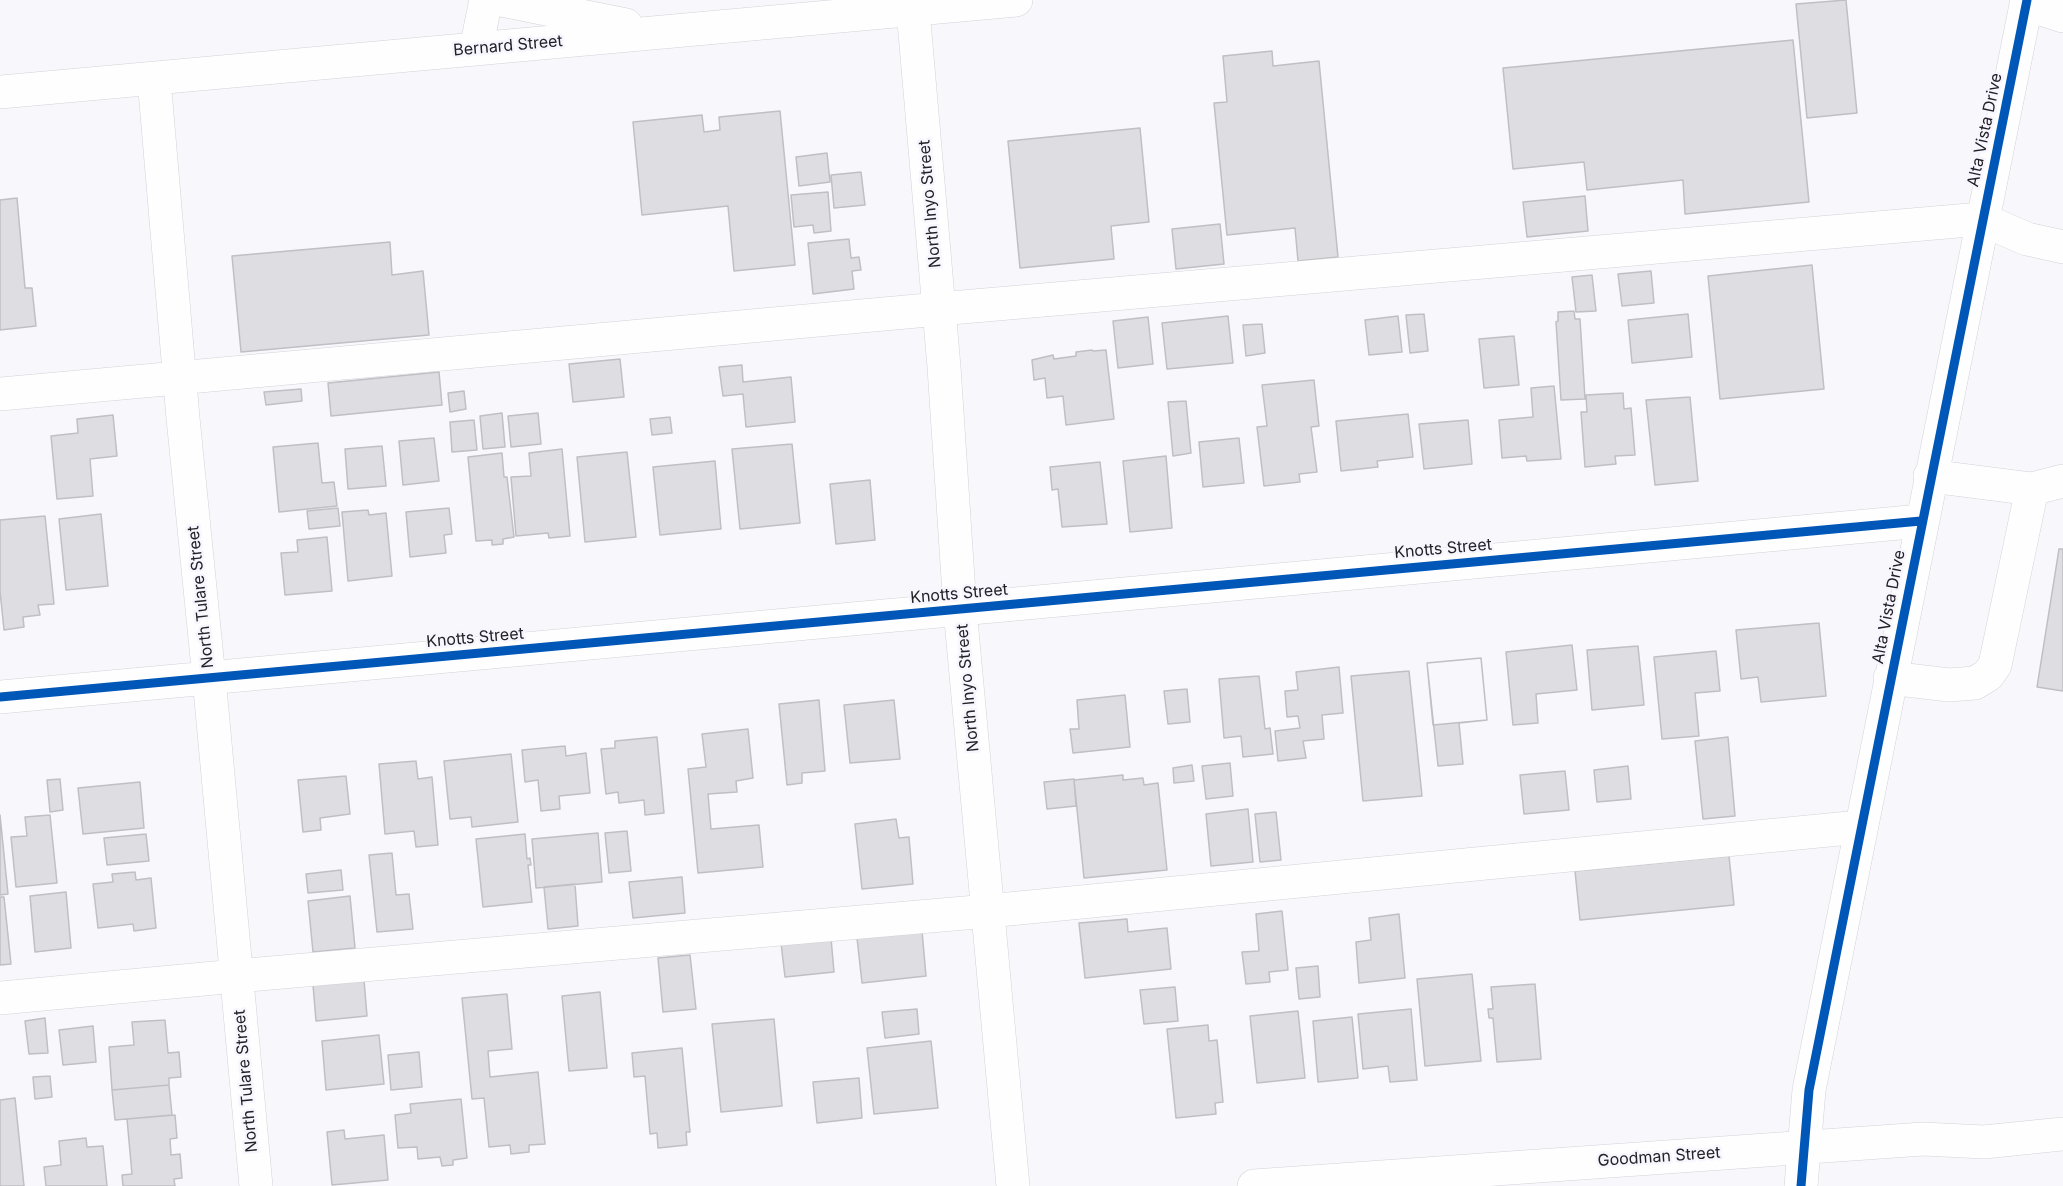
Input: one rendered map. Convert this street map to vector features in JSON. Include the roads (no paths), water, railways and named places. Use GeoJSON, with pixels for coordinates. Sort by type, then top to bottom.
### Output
{"type":"FeatureCollection","features":[{"type":"Feature","properties":{"kind":"street"},"geometry":{"type":"LineString","coordinates":[[476,49],[486,0]]}},
{"type":"Feature","properties":{"kind":"street"},"geometry":{"type":"LineString","coordinates":[[502,0],[660,32]]}},
{"type":"Feature","properties":{"kind":"street","name":"Bernard Street"},"geometry":{"type":"LineString","coordinates":[[0,92],[1016,0]]}},
{"type":"Feature","properties":{"kind":"street"},"geometry":{"type":"LineString","coordinates":[[2026,2],[2063,16]]}},
{"type":"Feature","properties":{"kind":"street","name":"Alta Vista Drive"},"geometry":{"type":"LineString","coordinates":[[1801,1186],[1809,1090],[2026,2]]}},
{"type":"Feature","properties":{"kind":"street","name":"North Inyo Street"},"geometry":{"type":"LineString","coordinates":[[913,10],[939,309],[960,609],[1013,1186]]}},
{"type":"Feature","properties":{"kind":"street","name":"North Tulare Street"},"geometry":{"type":"LineString","coordinates":[[154,79],[179,378],[255,1186]]}},
{"type":"Feature","properties":{"kind":"street"},"geometry":{"type":"LineString","coordinates":[[0,394],[939,309],[1981,219],[2027,239],[2063,247]]}},
{"type":"Feature","properties":{"kind":"street"},"geometry":{"type":"LineString","coordinates":[[1890,678],[1949,685],[1975,683],[1988,675],[1995,665],[2048,485],[1930,476]]}},
{"type":"Feature","properties":{"kind":"street","name":"Knotts Street"},"geometry":{"type":"LineString","coordinates":[[0,697],[1921,521]]}},
{"type":"Feature","properties":{"kind":"street"},"geometry":{"type":"LineString","coordinates":[[0,998],[988,911],[1860,827]]}},
{"type":"Feature","properties":{"kind":"street","name":"Goodman Street"},"geometry":{"type":"LineString","coordinates":[[1254,1186],[1923,1138],[1984,1142],[2063,1134]]}}]}
